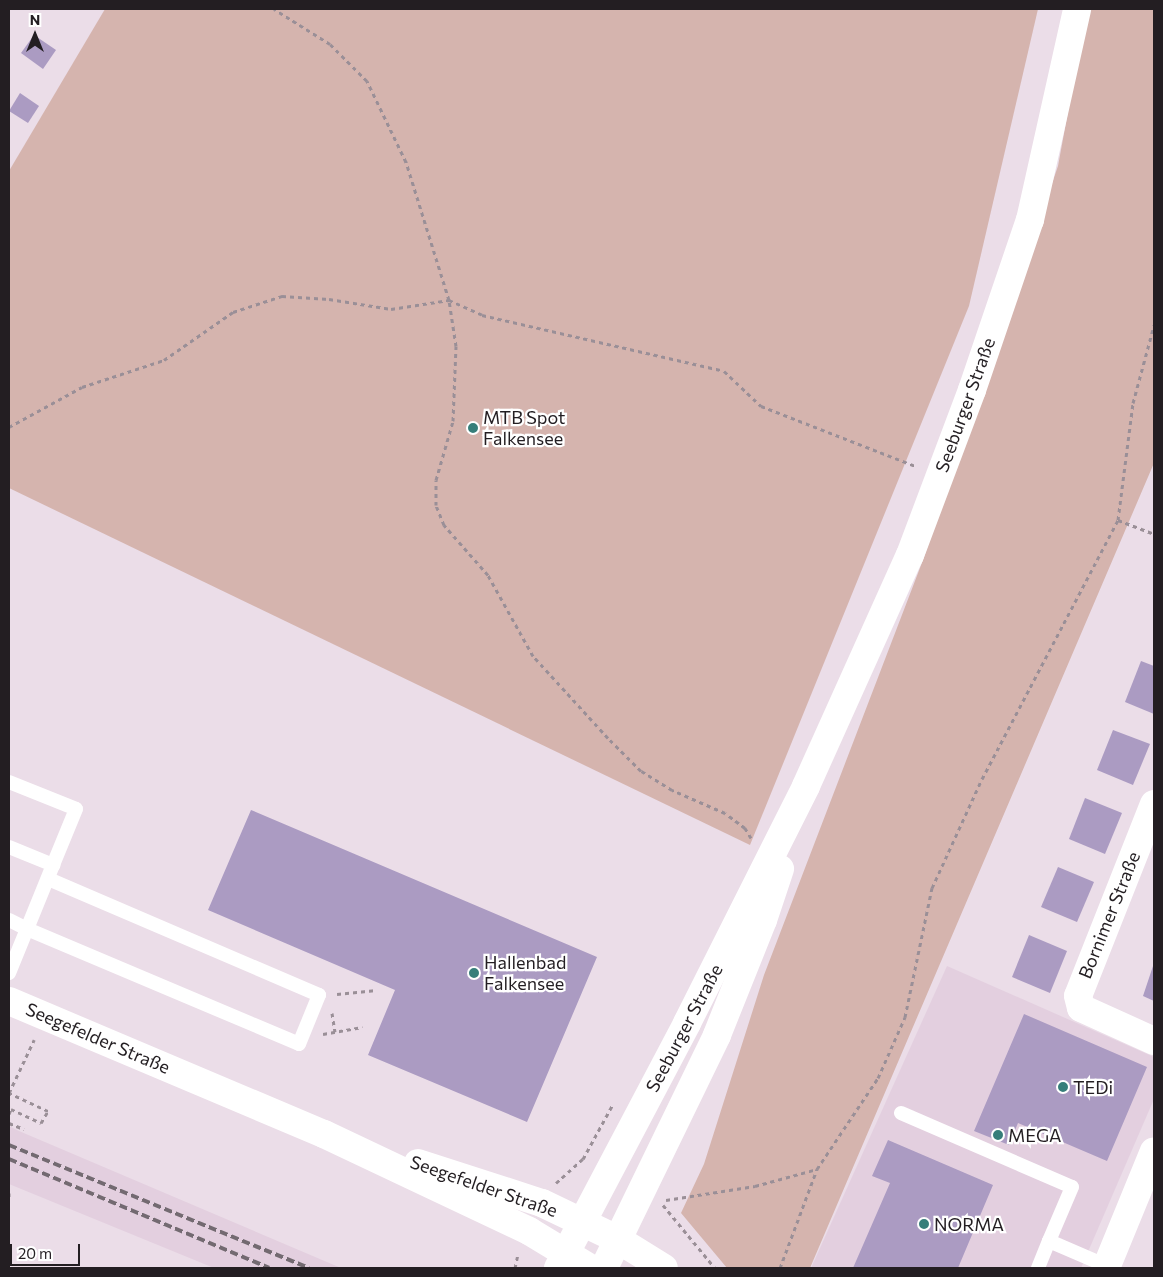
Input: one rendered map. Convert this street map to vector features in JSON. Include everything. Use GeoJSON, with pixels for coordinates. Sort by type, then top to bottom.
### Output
{"type":"FeatureCollection","features":[{"type":"Feature","properties":{"kind":"main road","name":"Seeburger Straße"},"geometry":{"type":"LineString","coordinates":[[562,1260],[687,1023],[806,786],[910,555],[972,390],[1030,220],[1076,9]]}},
{"type":"Feature","properties":{"kind":"main road","name":"Seeburger Straße"},"geometry":{"type":"LineString","coordinates":[[604,1268],[717,1035],[764,920],[806,786]]}},
{"type":"Feature","properties":{"kind":"main road","name":"Bornimer Straße"},"geometry":{"type":"LineString","coordinates":[[1154,804],[1078,996],[1081,1008],[1154,1041]]}},
{"type":"Feature","properties":{"kind":"main road","name":"Seegefelder Straße"},"geometry":{"type":"LineString","coordinates":[[9,1001],[324,1134],[562,1260],[590,1268]]}},
{"type":"Feature","properties":{"kind":"main road","name":"Seegefelder Straße"},"geometry":{"type":"LineString","coordinates":[[324,1134],[542,1203],[617,1239],[664,1268]]}},
{"type":"Feature","properties":{"kind":"main road"},"geometry":{"type":"LineString","coordinates":[[1107,1267],[1154,1151]]}},
{"type":"Feature","properties":{"kind":"lane"},"geometry":{"type":"LineString","coordinates":[[9,782],[76,809],[9,973]]}},
{"type":"Feature","properties":{"kind":"lane"},"geometry":{"type":"LineString","coordinates":[[9,847],[53,865]]}},
{"type":"Feature","properties":{"kind":"lane"},"geometry":{"type":"LineString","coordinates":[[9,920],[299,1044],[319,995],[48,879]]}},
{"type":"Feature","properties":{"kind":"lane"},"geometry":{"type":"LineString","coordinates":[[901,1113],[1072,1188],[1038,1268]]}},
{"type":"Feature","properties":{"kind":"lane"},"geometry":{"type":"LineString","coordinates":[[1049,1241],[1107,1267]]}},
{"type":"Feature","properties":{"kind":"path"},"geometry":{"type":"LineString","coordinates":[[274,9],[330,44],[366,81],[406,162],[449,300],[456,346],[453,421],[436,480],[436,496],[444,525],[488,575],[533,656],[608,738],[641,771],[672,790],[725,813],[745,828],[755,845]]}},
{"type":"Feature","properties":{"kind":"path"},"geometry":{"type":"LineString","coordinates":[[9,427],[82,387],[164,360],[233,312],[282,296],[329,299],[391,309],[449,300],[482,315],[724,371],[761,406],[920,467]]}},
{"type":"Feature","properties":{"kind":"path"},"geometry":{"type":"LineString","coordinates":[[780,1268],[817,1169],[878,1078],[905,1017],[932,888],[982,779],[1118,520],[1133,403],[1154,325]]}},
{"type":"Feature","properties":{"kind":"path"},"geometry":{"type":"LineString","coordinates":[[916,476],[922,459]]}},
{"type":"Feature","properties":{"kind":"path"},"geometry":{"type":"LineString","coordinates":[[1118,520],[1154,534]]}},
{"type":"Feature","properties":{"kind":"path"},"geometry":{"type":"LineString","coordinates":[[319,995],[377,990]]}},
{"type":"Feature","properties":{"kind":"path"},"geometry":{"type":"LineString","coordinates":[[302,1038],[362,1027]]}},
{"type":"Feature","properties":{"kind":"path"},"geometry":{"type":"LineString","coordinates":[[9,1114],[11,1109],[41,1123],[48,1111],[9,1093],[34,1038],[41,1040]]}},
{"type":"Feature","properties":{"kind":"path"},"geometry":{"type":"LineString","coordinates":[[583,1159],[614,1102]]}},
{"type":"Feature","properties":{"kind":"path"},"geometry":{"type":"LineString","coordinates":[[9,1123],[24,1129]]}},
{"type":"Feature","properties":{"kind":"path"},"geometry":{"type":"LineString","coordinates":[[662,1199],[671,1201],[755,1186],[817,1169]]}},
{"type":"Feature","properties":{"kind":"path"},"geometry":{"type":"LineString","coordinates":[[9,1192],[9,1198]]}},
{"type":"Feature","properties":{"kind":"shaded area"},"geometry":{"type":"Polygon","coordinates":[[[105,9],[1038,9],[969,306],[750,845],[9,488],[9,171],[105,9]]]}},
{"type":"Feature","properties":{"kind":"shaded area"},"geometry":{"type":"Polygon","coordinates":[[[1087,9],[1154,9],[1154,463],[810,1268],[727,1268],[681,1213],[704,1164],[764,975],[923,560],[1058,166],[1087,9]]]}},
{"type":"Feature","properties":{"kind":"shaded area"},"geometry":{"type":"Polygon","coordinates":[[[947,966],[1154,1057],[1154,1099],[1081,1268],[811,1268],[947,966]]]}},
{"type":"Feature","properties":{"kind":"shaded area"},"geometry":{"type":"Polygon","coordinates":[[[9,1126],[341,1268],[214,1268],[9,1184],[9,1126]]]}},
{"type":"Feature","properties":{"kind":"building"},"geometry":{"type":"Polygon","coordinates":[[[34,35],[56,50],[43,69],[21,53],[34,35]]]}},
{"type":"Feature","properties":{"kind":"building"},"geometry":{"type":"Polygon","coordinates":[[[20,93],[39,106],[28,123],[9,111],[20,93]]]}},
{"type":"Feature","properties":{"kind":"building"},"geometry":{"type":"Polygon","coordinates":[[[1141,661],[1154,666],[1154,714],[1125,702],[1141,661]]]}},
{"type":"Feature","properties":{"kind":"building"},"geometry":{"type":"Polygon","coordinates":[[[1113,730],[1150,744],[1133,785],[1097,770],[1113,730]]]}},
{"type":"Feature","properties":{"kind":"building"},"geometry":{"type":"Polygon","coordinates":[[[1085,798],[1122,813],[1105,854],[1069,839],[1085,798]]]}},
{"type":"Feature","properties":{"kind":"building","name":"Hallenbad Falkensee"},"geometry":{"type":"Polygon","coordinates":[[[251,810],[597,957],[527,1122],[368,1055],[395,990],[208,910],[251,810]]]}},
{"type":"Feature","properties":{"kind":"building"},"geometry":{"type":"Polygon","coordinates":[[[1058,867],[1094,882],[1077,922],[1041,907],[1058,867]]]}},
{"type":"Feature","properties":{"kind":"building"},"geometry":{"type":"Polygon","coordinates":[[[1029,935],[1067,951],[1050,993],[1012,977],[1029,935]]]}},
{"type":"Feature","properties":{"kind":"building"},"geometry":{"type":"Polygon","coordinates":[[[1154,963],[1154,1001],[1143,996],[1154,963]]]}},
{"type":"Feature","properties":{"kind":"building"},"geometry":{"type":"Polygon","coordinates":[[[1024,1014],[1147,1067],[1107,1161],[1018,1123],[1009,1145],[974,1131],[1024,1014]]]}},
{"type":"Feature","properties":{"kind":"building"},"geometry":{"type":"Polygon","coordinates":[[[888,1140],[993,1185],[958,1268],[853,1268],[890,1183],[872,1176],[888,1140]]]}},
{"type":"Feature","properties":{"kind":"railway"},"geometry":{"type":"LineString","coordinates":[[9,1145],[309,1268]]}},
{"type":"Feature","properties":{"kind":"railway"},"geometry":{"type":"LineString","coordinates":[[9,1159],[269,1268]]}},
{"type":"Feature","properties":{"kind":"place","name":"MTB Spot Falkensee"},"geometry":{"type":"Point","coordinates":[473,428]}},
{"type":"Feature","properties":{"kind":"place","name":"Hallenbad Falkensee"},"geometry":{"type":"Point","coordinates":[474,973]}},
{"type":"Feature","properties":{"kind":"place","name":"TEDi"},"geometry":{"type":"Point","coordinates":[1063,1087]}},
{"type":"Feature","properties":{"kind":"place","name":"MEGA"},"geometry":{"type":"Point","coordinates":[998,1135]}},
{"type":"Feature","properties":{"kind":"place","name":"NORMA"},"geometry":{"type":"Point","coordinates":[924,1224]}}]}
